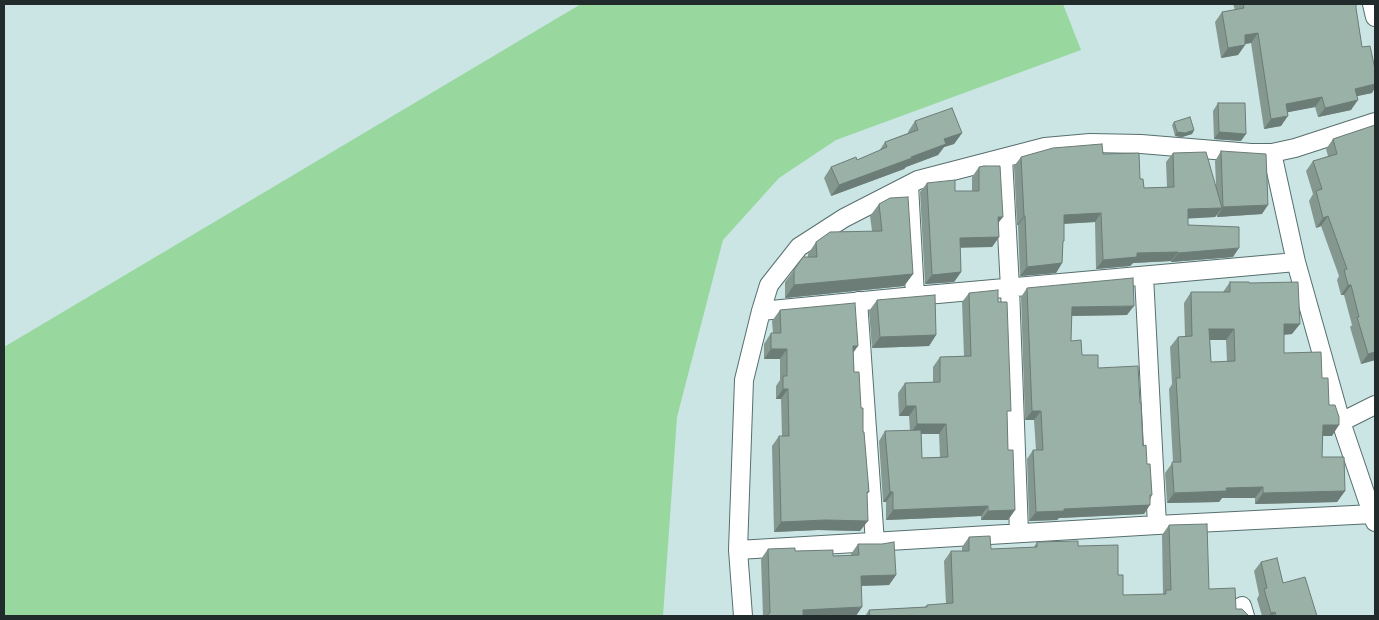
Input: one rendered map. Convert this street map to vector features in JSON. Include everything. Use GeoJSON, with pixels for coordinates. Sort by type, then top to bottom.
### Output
{"type":"FeatureCollection","features":[{"type":"Feature","properties":{"kind":"street"},"geometry":{"type":"LineString","coordinates":[[1372,4],[1375,17]]}},
{"type":"Feature","properties":{"kind":"street"},"geometry":{"type":"LineString","coordinates":[[743,616],[738,550],[744,380],[769,285],[799,247],[844,218],[918,180],[1045,147],[1090,143],[1141,144],[1272,153],[1295,148],[1375,122]]}},
{"type":"Feature","properties":{"kind":"street"},"geometry":{"type":"LineString","coordinates":[[738,550],[1157,525],[1374,518],[1341,422],[1296,262],[1272,153]]}},
{"type":"Feature","properties":{"kind":"street"},"geometry":{"type":"LineString","coordinates":[[1003,158],[1019,533]]}},
{"type":"Feature","properties":{"kind":"street"},"geometry":{"type":"LineString","coordinates":[[909,185],[915,296]]}},
{"type":"Feature","properties":{"kind":"street"},"geometry":{"type":"LineString","coordinates":[[761,311],[1296,262]]}},
{"type":"Feature","properties":{"kind":"street"},"geometry":{"type":"LineString","coordinates":[[1144,276],[1157,525]]}},
{"type":"Feature","properties":{"kind":"street"},"geometry":{"type":"LineString","coordinates":[[858,301],[875,543]]}},
{"type":"Feature","properties":{"kind":"street"},"geometry":{"type":"LineString","coordinates":[[1341,422],[1375,405]]}},
{"type":"Feature","properties":{"kind":"green space"},"geometry":{"type":"Polygon","coordinates":[[[581,4],[1063,4],[1081,50],[836,140],[779,178],[723,240],[677,417],[663,616],[4,616],[4,347],[581,4]]]}},
{"type":"Feature","properties":{"kind":"building"},"geometry":{"type":"Polygon","coordinates":[[[1243,4],[1356,4],[1362,47],[1370,46],[1375,69],[1375,84],[1355,89],[1358,100],[1325,108],[1322,97],[1286,104],[1288,116],[1271,119],[1258,33],[1245,35],[1245,45],[1228,48],[1222,12],[1244,8],[1243,4]]]}},
{"type":"Feature","properties":{"kind":"building"},"geometry":{"type":"Polygon","coordinates":[[[1218,103],[1245,103],[1246,134],[1219,132],[1218,103]]]}},
{"type":"Feature","properties":{"kind":"building"},"geometry":{"type":"Polygon","coordinates":[[[952,108],[962,133],[944,139],[946,144],[839,185],[831,167],[856,157],[857,160],[887,147],[885,142],[918,130],[915,121],[952,108]]]}},
{"type":"Feature","properties":{"kind":"building"},"geometry":{"type":"Polygon","coordinates":[[[1190,117],[1194,130],[1185,133],[1177,132],[1174,122],[1190,117]]]}},
{"type":"Feature","properties":{"kind":"building"},"geometry":{"type":"Polygon","coordinates":[[[1375,125],[1375,352],[1368,354],[1357,317],[1359,317],[1351,285],[1348,285],[1344,270],[1347,269],[1328,216],[1323,218],[1316,191],[1322,189],[1313,161],[1337,154],[1333,139],[1375,125]]]}},
{"type":"Feature","properties":{"kind":"building"},"geometry":{"type":"Polygon","coordinates":[[[1102,144],[1103,154],[1139,153],[1140,179],[1143,179],[1144,188],[1174,187],[1173,153],[1206,152],[1222,208],[1188,209],[1188,225],[1239,227],[1239,248],[1178,253],[1137,253],[1137,257],[1103,260],[1101,213],[1064,215],[1062,263],[1027,267],[1021,157],[1053,148],[1102,144]]]}},
{"type":"Feature","properties":{"kind":"building"},"geometry":{"type":"Polygon","coordinates":[[[1221,151],[1266,154],[1268,205],[1223,207],[1221,151]]]}},
{"type":"Feature","properties":{"kind":"building"},"geometry":{"type":"Polygon","coordinates":[[[1000,166],[1003,217],[998,217],[999,237],[960,238],[961,272],[932,275],[927,183],[955,180],[955,191],[979,191],[979,167],[1000,166]]]}},
{"type":"Feature","properties":{"kind":"building"},"geometry":{"type":"Polygon","coordinates":[[[908,197],[913,274],[794,285],[794,270],[803,257],[817,257],[816,242],[830,232],[882,231],[879,204],[890,198],[908,197]]]}},
{"type":"Feature","properties":{"kind":"building"},"geometry":{"type":"Polygon","coordinates":[[[1133,278],[1134,306],[1072,307],[1071,341],[1081,340],[1082,355],[1098,355],[1098,368],[1138,366],[1143,446],[1146,445],[1147,464],[1150,464],[1152,495],[1150,495],[1150,505],[1036,512],[1033,450],[1043,450],[1041,411],[1032,411],[1027,288],[1133,278]]]}},
{"type":"Feature","properties":{"kind":"building"},"geometry":{"type":"Polygon","coordinates":[[[1230,282],[1298,282],[1300,324],[1284,324],[1284,353],[1321,352],[1322,378],[1328,378],[1329,405],[1335,405],[1339,417],[1339,425],[1323,425],[1322,457],[1344,457],[1345,491],[1263,493],[1263,487],[1226,488],[1227,491],[1174,493],[1172,462],[1181,462],[1176,378],[1180,378],[1178,337],[1192,336],[1191,292],[1230,292],[1230,282]],[[1209,329],[1211,362],[1235,361],[1234,329],[1209,329]]]}},
{"type":"Feature","properties":{"kind":"building"},"geometry":{"type":"Polygon","coordinates":[[[998,290],[998,302],[1007,302],[1011,411],[1007,411],[1008,450],[1013,450],[1015,510],[988,511],[988,506],[893,510],[893,492],[890,492],[885,431],[921,430],[922,458],[948,457],[946,424],[917,424],[916,406],[906,406],[905,383],[940,382],[940,357],[971,356],[969,293],[998,290]]]}},
{"type":"Feature","properties":{"kind":"building"},"geometry":{"type":"Polygon","coordinates":[[[935,295],[936,335],[880,337],[877,300],[935,295]]]}},
{"type":"Feature","properties":{"kind":"building"},"geometry":{"type":"Polygon","coordinates":[[[855,303],[858,346],[853,346],[854,372],[859,372],[861,408],[863,408],[863,432],[869,492],[867,492],[868,521],[781,522],[779,436],[789,436],[788,389],[783,389],[783,376],[787,376],[787,349],[771,349],[771,333],[781,333],[780,310],[855,303]]]}},
{"type":"Feature","properties":{"kind":"building"},"geometry":{"type":"Polygon","coordinates":[[[1207,524],[1209,589],[1235,588],[1236,609],[1242,609],[1247,616],[870,616],[869,610],[927,607],[927,605],[953,603],[951,551],[969,551],[969,537],[990,536],[991,549],[1037,547],[1037,542],[1078,541],[1078,546],[1118,545],[1118,575],[1123,575],[1123,595],[1166,594],[1166,590],[1171,590],[1169,525],[1207,524]]]}},
{"type":"Feature","properties":{"kind":"building"},"geometry":{"type":"Polygon","coordinates":[[[894,542],[896,575],[861,576],[862,607],[803,610],[803,616],[768,616],[770,613],[768,549],[795,548],[795,551],[833,550],[833,556],[859,555],[858,544],[894,542]]]}},
{"type":"Feature","properties":{"kind":"building"},"geometry":{"type":"Polygon","coordinates":[[[1277,558],[1283,583],[1305,577],[1317,616],[1276,616],[1275,612],[1271,613],[1264,589],[1267,588],[1261,562],[1277,558]]]}}]}
